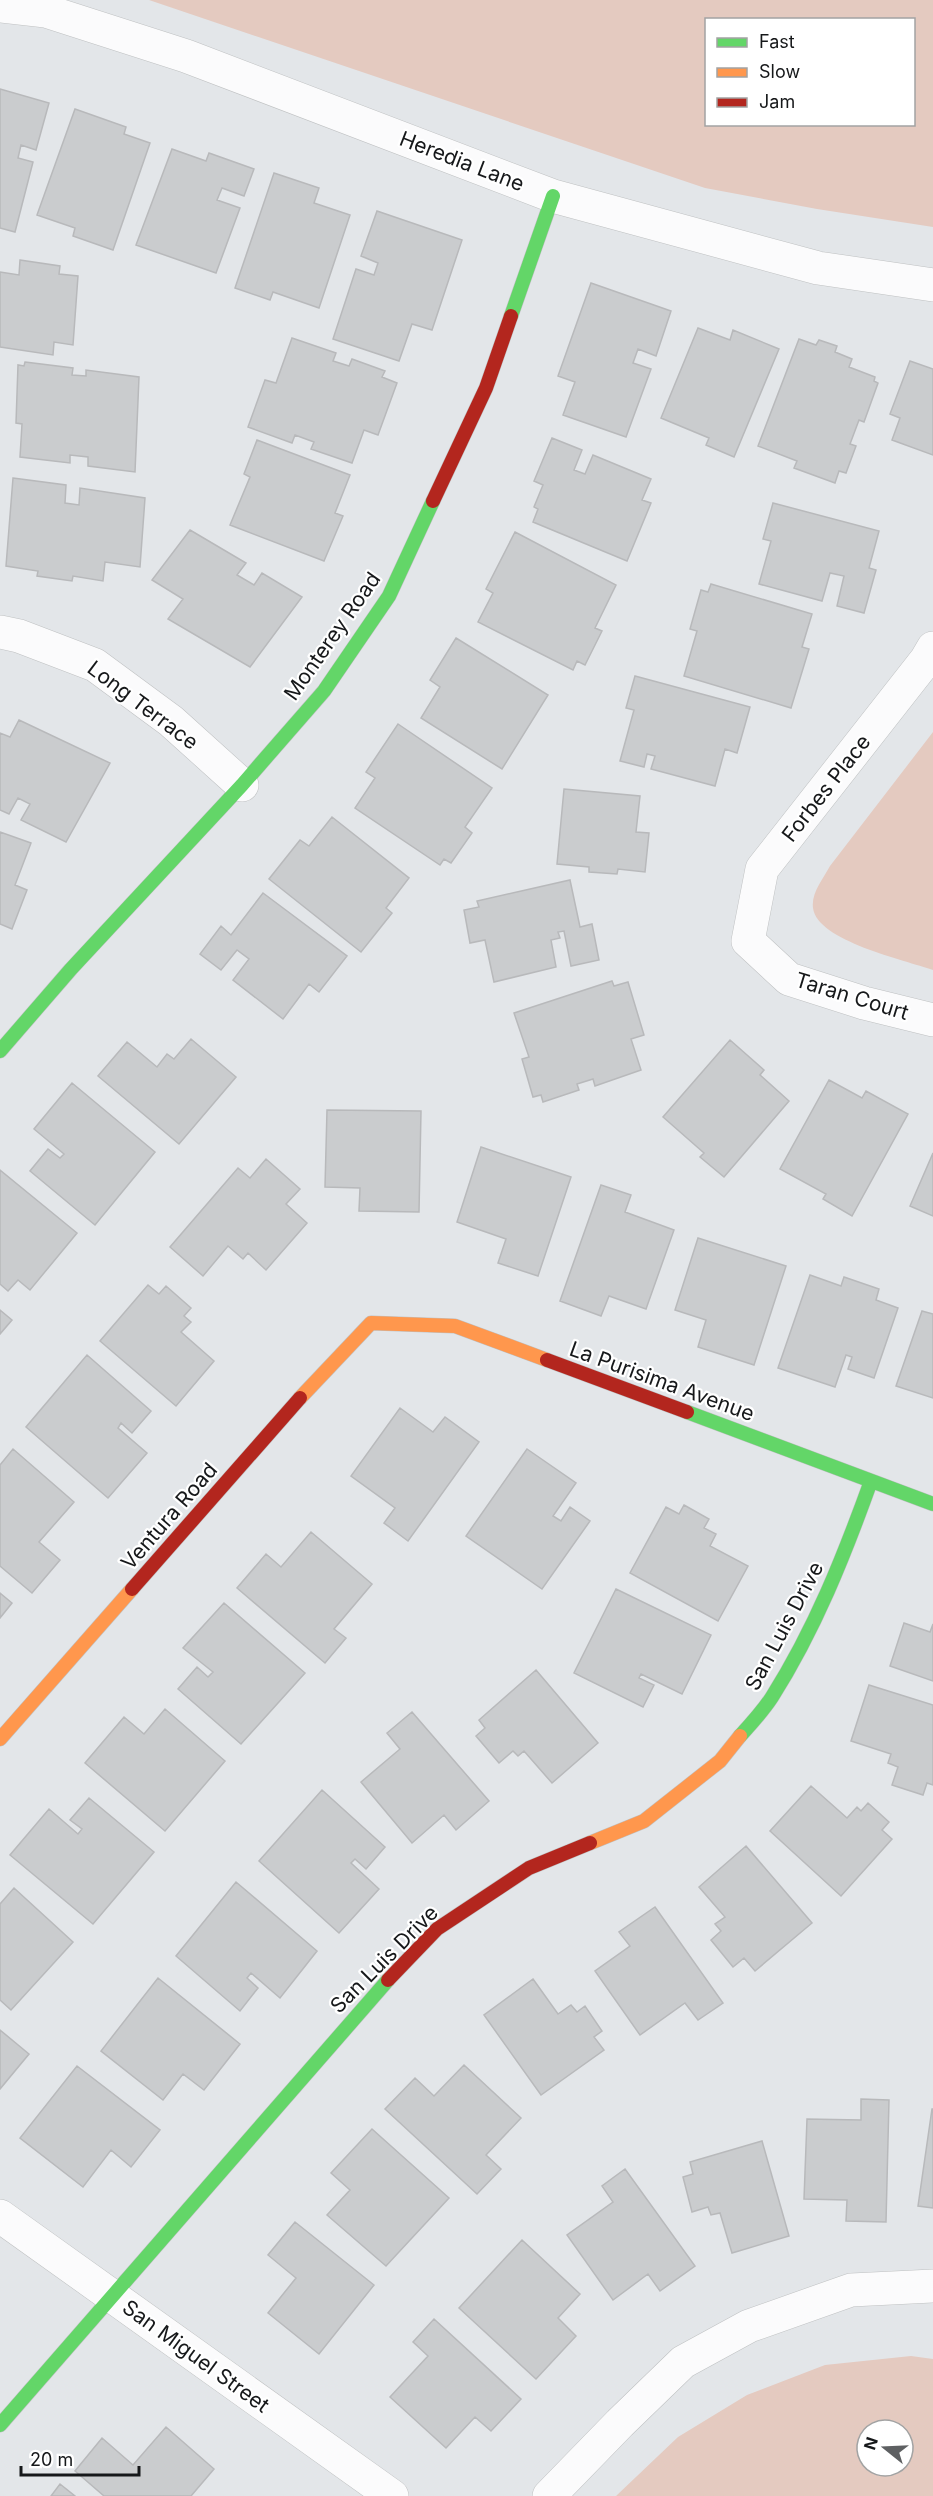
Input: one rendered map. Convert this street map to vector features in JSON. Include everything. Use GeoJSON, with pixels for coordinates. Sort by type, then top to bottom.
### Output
{"type":"FeatureCollection","features":[{"type":"Feature","properties":{"kind":"street","name":"Heredia Lane"},"geometry":{"type":"LineString","coordinates":[[0,6],[46,11],[186,56],[553,196],[819,268],[933,285]]}},
{"type":"Feature","properties":{"kind":"street","name":"Monterey Road"},"geometry":{"type":"LineString","coordinates":[[0,1051],[324,692],[389,596],[486,388],[553,196]]}},
{"type":"Feature","properties":{"kind":"street","name":"Long Terrace"},"geometry":{"type":"LineString","coordinates":[[0,632],[19,636],[95,665],[171,721],[242,785]]}},
{"type":"Feature","properties":{"kind":"street","name":"Forbes Place"},"geometry":{"type":"LineString","coordinates":[[748,941],[762,869],[933,648]]}},
{"type":"Feature","properties":{"kind":"street","name":"Taran Court"},"geometry":{"type":"LineString","coordinates":[[748,941],[789,979],[864,1003],[933,1020]]}},
{"type":"Feature","properties":{"kind":"street","name":"La Purisima Avenue"},"geometry":{"type":"LineString","coordinates":[[371,1323],[455,1326],[933,1504]]}},
{"type":"Feature","properties":{"kind":"street","name":"Ventura Road"},"geometry":{"type":"LineString","coordinates":[[0,1739],[303,1395],[371,1323]]}},
{"type":"Feature","properties":{"kind":"street","name":"San Luis Drive"},"geometry":{"type":"LineString","coordinates":[[0,2425],[367,2002],[437,1929],[530,1868],[644,1821],[720,1761],[771,1699],[818,1615],[845,1555],[871,1481]]}},
{"type":"Feature","properties":{"kind":"street","name":"San Miguel Street"},"geometry":{"type":"LineString","coordinates":[[0,2216],[392,2496]]}},
{"type":"Feature","properties":{"kind":"street"},"geometry":{"type":"LineString","coordinates":[[549,2496],[620,2422],[684,2362],[749,2326],[851,2290],[933,2286]]}},
{"type":"Feature","properties":{"kind":"shaded area"},"geometry":{"type":"Polygon","coordinates":[[[149,0],[933,0],[933,227],[817,209],[705,188],[149,0]]]}},
{"type":"Feature","properties":{"kind":"shaded area"},"geometry":{"type":"Polygon","coordinates":[[[933,732],[933,970],[864,948],[845,939],[818,920],[813,902],[818,886],[830,866],[933,732]]]}},
{"type":"Feature","properties":{"kind":"shaded area"},"geometry":{"type":"Polygon","coordinates":[[[911,2356],[933,2359],[933,2496],[616,2496],[678,2437],[747,2395],[825,2365],[911,2356]]]}},
{"type":"Feature","properties":{"kind":"building"},"geometry":{"type":"Polygon","coordinates":[[[0,89],[49,103],[36,150],[21,145],[18,158],[33,162],[15,232],[0,228],[0,89]]]}},
{"type":"Feature","properties":{"kind":"building"},"geometry":{"type":"Polygon","coordinates":[[[75,109],[126,127],[124,134],[150,143],[113,250],[73,236],[75,228],[37,215],[75,109]]]}},
{"type":"Feature","properties":{"kind":"building"},"geometry":{"type":"Polygon","coordinates":[[[172,149],[206,161],[209,153],[254,169],[244,196],[222,188],[217,200],[240,208],[216,273],[136,245],[172,149]]]}},
{"type":"Feature","properties":{"kind":"building"},"geometry":{"type":"Polygon","coordinates":[[[274,173],[319,188],[314,203],[350,215],[319,308],[273,292],[270,300],[235,288],[274,173]]]}},
{"type":"Feature","properties":{"kind":"building"},"geometry":{"type":"Polygon","coordinates":[[[377,211],[462,240],[432,330],[412,324],[399,361],[333,339],[356,269],[374,275],[378,263],[361,256],[377,211]]]}},
{"type":"Feature","properties":{"kind":"building"},"geometry":{"type":"Polygon","coordinates":[[[20,260],[60,266],[59,274],[78,276],[73,345],[54,342],[53,355],[0,347],[0,272],[19,275],[20,260]]]}},
{"type":"Feature","properties":{"kind":"building"},"geometry":{"type":"Polygon","coordinates":[[[591,283],[671,311],[656,356],[638,349],[633,363],[651,369],[626,437],[563,415],[575,382],[558,376],[591,283]]]}},
{"type":"Feature","properties":{"kind":"building"},"geometry":{"type":"Polygon","coordinates":[[[698,328],[730,340],[733,330],[779,349],[734,457],[706,445],[709,438],[661,418],[698,328]]]}},
{"type":"Feature","properties":{"kind":"building"},"geometry":{"type":"Polygon","coordinates":[[[292,338],[336,353],[333,361],[349,366],[352,359],[385,371],[382,377],[397,383],[378,435],[364,430],[352,463],[311,449],[314,442],[295,435],[292,443],[248,427],[265,380],[276,383],[292,338]]]}},
{"type":"Feature","properties":{"kind":"building"},"geometry":{"type":"Polygon","coordinates":[[[799,339],[816,345],[819,340],[837,346],[835,352],[852,359],[849,367],[875,377],[874,381],[878,383],[864,422],[859,420],[850,444],[856,446],[846,473],[839,471],[835,483],[794,468],[797,461],[758,446],[799,339]]]}},
{"type":"Feature","properties":{"kind":"building"},"geometry":{"type":"Polygon","coordinates":[[[910,361],[933,369],[933,455],[892,440],[900,418],[890,414],[910,361]]]}},
{"type":"Feature","properties":{"kind":"building"},"geometry":{"type":"Polygon","coordinates":[[[25,362],[73,368],[72,375],[86,376],[86,370],[139,377],[135,472],[88,466],[88,457],[70,455],[70,463],[20,457],[22,424],[16,423],[18,365],[24,366],[25,362]]]}},
{"type":"Feature","properties":{"kind":"building"},"geometry":{"type":"Polygon","coordinates":[[[552,438],[582,450],[574,470],[585,474],[593,455],[651,479],[642,500],[651,503],[627,561],[533,522],[538,509],[534,507],[543,485],[534,481],[552,438]]]}},
{"type":"Feature","properties":{"kind":"building"},"geometry":{"type":"Polygon","coordinates":[[[257,440],[350,475],[335,513],[343,516],[324,561],[230,525],[250,477],[244,474],[257,440]]]}},
{"type":"Feature","properties":{"kind":"building"},"geometry":{"type":"Polygon","coordinates":[[[13,478],[66,485],[65,503],[79,505],[80,488],[145,498],[140,567],[105,562],[103,581],[73,576],[72,581],[37,576],[38,571],[6,566],[13,478]]]}},
{"type":"Feature","properties":{"kind":"building"},"geometry":{"type":"Polygon","coordinates":[[[773,503],[879,531],[869,568],[876,570],[864,613],[837,606],[844,576],[830,573],[822,601],[759,584],[771,541],[763,539],[773,503]]]}},
{"type":"Feature","properties":{"kind":"building"},"geometry":{"type":"Polygon","coordinates":[[[190,530],[246,563],[237,575],[254,585],[262,573],[302,597],[250,667],[168,619],[183,599],[152,580],[190,530]]]}},
{"type":"Feature","properties":{"kind":"building"},"geometry":{"type":"Polygon","coordinates":[[[515,532],[616,585],[595,628],[602,631],[585,665],[577,661],[573,670],[478,622],[493,593],[486,589],[515,532]]]}},
{"type":"Feature","properties":{"kind":"building"},"geometry":{"type":"Polygon","coordinates":[[[711,584],[812,614],[802,647],[809,649],[791,708],[684,676],[697,631],[690,629],[701,590],[708,592],[711,584]]]}},
{"type":"Feature","properties":{"kind":"building"},"geometry":{"type":"Polygon","coordinates":[[[456,638],[548,695],[502,769],[421,718],[440,687],[430,680],[456,638]]]}},
{"type":"Feature","properties":{"kind":"building"},"geometry":{"type":"Polygon","coordinates":[[[635,676],[750,707],[737,753],[725,749],[715,786],[651,769],[655,756],[647,754],[644,767],[620,761],[634,710],[626,708],[635,676]]]}},
{"type":"Feature","properties":{"kind":"building"},"geometry":{"type":"Polygon","coordinates":[[[19,720],[110,763],[66,842],[21,820],[30,804],[18,798],[9,814],[0,810],[0,733],[10,737],[19,720]]]}},
{"type":"Feature","properties":{"kind":"building"},"geometry":{"type":"Polygon","coordinates":[[[398,724],[492,788],[465,827],[472,833],[451,863],[444,859],[440,865],[355,808],[375,778],[366,772],[398,724]]]}},
{"type":"Feature","properties":{"kind":"building"},"geometry":{"type":"Polygon","coordinates":[[[564,789],[640,796],[636,832],[649,833],[645,872],[618,869],[617,874],[589,872],[589,867],[557,864],[564,789]]]}},
{"type":"Feature","properties":{"kind":"building"},"geometry":{"type":"Polygon","coordinates":[[[332,817],[409,878],[386,908],[392,913],[361,952],[269,879],[300,840],[309,846],[332,817]]]}},
{"type":"Feature","properties":{"kind":"building"},"geometry":{"type":"Polygon","coordinates":[[[0,832],[31,843],[15,885],[27,890],[12,929],[0,924],[0,832]]]}},
{"type":"Feature","properties":{"kind":"building"},"geometry":{"type":"Polygon","coordinates":[[[570,880],[580,927],[592,924],[599,960],[571,966],[564,931],[558,932],[560,938],[551,940],[556,967],[494,982],[485,940],[470,943],[464,910],[479,907],[477,901],[570,880]]]}},
{"type":"Feature","properties":{"kind":"building"},"geometry":{"type":"Polygon","coordinates":[[[263,893],[347,956],[319,992],[309,984],[283,1019],[233,980],[249,959],[237,950],[221,970],[200,954],[221,926],[231,935],[263,893]]]}},
{"type":"Feature","properties":{"kind":"building"},"geometry":{"type":"Polygon","coordinates":[[[612,981],[614,986],[628,982],[644,1035],[631,1039],[641,1070],[595,1086],[593,1079],[577,1084],[579,1090],[543,1102],[541,1095],[533,1097],[522,1059],[529,1057],[514,1013],[612,981]]]}},
{"type":"Feature","properties":{"kind":"building"},"geometry":{"type":"Polygon","coordinates":[[[191,1039],[236,1077],[179,1144],[98,1076],[127,1042],[157,1067],[167,1054],[174,1059],[191,1039]]]}},
{"type":"Feature","properties":{"kind":"building"},"geometry":{"type":"Polygon","coordinates":[[[730,1040],[764,1070],[760,1075],[789,1101],[724,1177],[700,1157],[704,1153],[663,1117],[730,1040]]]}},
{"type":"Feature","properties":{"kind":"building"},"geometry":{"type":"Polygon","coordinates":[[[829,1080],[862,1098],[866,1091],[908,1114],[852,1216],[823,1199],[826,1194],[780,1169],[829,1080]]]}},
{"type":"Feature","properties":{"kind":"building"},"geometry":{"type":"Polygon","coordinates":[[[72,1083],[155,1152],[95,1225],[30,1171],[48,1149],[60,1158],[64,1154],[34,1129],[72,1083]]]}},
{"type":"Feature","properties":{"kind":"building"},"geometry":{"type":"Polygon","coordinates":[[[327,1110],[421,1111],[419,1212],[359,1211],[360,1188],[325,1187],[327,1110]]]}},
{"type":"Feature","properties":{"kind":"building"},"geometry":{"type":"Polygon","coordinates":[[[481,1147],[571,1177],[538,1276],[498,1263],[506,1239],[457,1222],[481,1147]]]}},
{"type":"Feature","properties":{"kind":"building"},"geometry":{"type":"Polygon","coordinates":[[[933,1153],[933,1216],[910,1206],[933,1153]]]}},
{"type":"Feature","properties":{"kind":"building"},"geometry":{"type":"Polygon","coordinates":[[[266,1159],[300,1189],[286,1204],[307,1223],[266,1270],[248,1253],[243,1259],[228,1246],[203,1276],[170,1247],[238,1168],[250,1178],[266,1159]]]}},
{"type":"Feature","properties":{"kind":"building"},"geometry":{"type":"Polygon","coordinates":[[[0,1170],[77,1233],[30,1290],[18,1280],[8,1291],[0,1284],[0,1170]]]}},
{"type":"Feature","properties":{"kind":"building"},"geometry":{"type":"Polygon","coordinates":[[[601,1185],[631,1195],[625,1212],[674,1230],[646,1309],[609,1296],[601,1316],[560,1301],[601,1185]]]}},
{"type":"Feature","properties":{"kind":"building"},"geometry":{"type":"Polygon","coordinates":[[[698,1238],[786,1266],[754,1365],[698,1347],[706,1320],[675,1310],[698,1238]]]}},
{"type":"Feature","properties":{"kind":"building"},"geometry":{"type":"Polygon","coordinates":[[[810,1275],[841,1286],[844,1277],[879,1289],[876,1300],[898,1308],[874,1378],[848,1369],[852,1357],[846,1355],[835,1387],[778,1368],[810,1275]]]}},
{"type":"Feature","properties":{"kind":"building"},"geometry":{"type":"Polygon","coordinates":[[[148,1285],[159,1294],[166,1286],[191,1308],[184,1316],[191,1322],[181,1332],[214,1361],[176,1406],[100,1341],[148,1285]]]}},
{"type":"Feature","properties":{"kind":"building"},"geometry":{"type":"Polygon","coordinates":[[[0,1310],[12,1320],[0,1334],[0,1310]]]}},
{"type":"Feature","properties":{"kind":"building"},"geometry":{"type":"Polygon","coordinates":[[[922,1311],[933,1314],[933,1398],[896,1386],[922,1311]]]}},
{"type":"Feature","properties":{"kind":"building"},"geometry":{"type":"Polygon","coordinates":[[[87,1355],[151,1411],[132,1433],[121,1423],[118,1428],[147,1453],[108,1498],[26,1427],[87,1355]]]}},
{"type":"Feature","properties":{"kind":"building"},"geometry":{"type":"Polygon","coordinates":[[[400,1408],[433,1432],[445,1417],[479,1442],[408,1541],[384,1523],[395,1508],[351,1476],[400,1408]]]}},
{"type":"Feature","properties":{"kind":"building"},"geometry":{"type":"Polygon","coordinates":[[[13,1449],[74,1502],[39,1542],[60,1560],[32,1593],[0,1566],[0,1465],[13,1449]]]}},
{"type":"Feature","properties":{"kind":"building"},"geometry":{"type":"Polygon","coordinates":[[[527,1449],[576,1483],[553,1516],[561,1521],[570,1507],[590,1521],[542,1589],[466,1536],[527,1449]]]}},
{"type":"Feature","properties":{"kind":"building"},"geometry":{"type":"Polygon","coordinates":[[[684,1505],[709,1519],[704,1528],[716,1534],[710,1546],[748,1566],[718,1621],[630,1573],[666,1507],[679,1514],[684,1505]]]}},
{"type":"Feature","properties":{"kind":"building"},"geometry":{"type":"Polygon","coordinates":[[[311,1532],[372,1584],[334,1629],[346,1638],[325,1663],[237,1588],[266,1554],[281,1567],[311,1532]]]}},
{"type":"Feature","properties":{"kind":"building"},"geometry":{"type":"Polygon","coordinates":[[[616,1589],[711,1635],[682,1694],[641,1674],[639,1678],[654,1685],[643,1707],[574,1673],[616,1589]]]}},
{"type":"Feature","properties":{"kind":"building"},"geometry":{"type":"Polygon","coordinates":[[[0,1593],[12,1603],[0,1618],[0,1593]]]}},
{"type":"Feature","properties":{"kind":"building"},"geometry":{"type":"Polygon","coordinates":[[[224,1603],[305,1673],[241,1744],[178,1689],[197,1667],[208,1677],[213,1672],[183,1648],[224,1603]]]}},
{"type":"Feature","properties":{"kind":"building"},"geometry":{"type":"Polygon","coordinates":[[[904,1623],[930,1632],[933,1624],[933,1681],[890,1666],[904,1623]]]}},
{"type":"Feature","properties":{"kind":"building"},"geometry":{"type":"Polygon","coordinates":[[[536,1670],[598,1743],[552,1783],[524,1751],[518,1756],[513,1751],[499,1763],[476,1736],[485,1728],[479,1720],[536,1670]]]}},
{"type":"Feature","properties":{"kind":"building"},"geometry":{"type":"Polygon","coordinates":[[[869,1685],[933,1705],[933,1785],[927,1783],[923,1795],[892,1785],[898,1767],[888,1763],[891,1754],[851,1741],[869,1685]]]}},
{"type":"Feature","properties":{"kind":"building"},"geometry":{"type":"Polygon","coordinates":[[[165,1709],[225,1761],[165,1831],[85,1763],[124,1717],[144,1734],[165,1709]]]}},
{"type":"Feature","properties":{"kind":"building"},"geometry":{"type":"Polygon","coordinates":[[[412,1712],[489,1801],[456,1830],[444,1815],[412,1843],[361,1782],[400,1749],[387,1733],[412,1712]]]}},
{"type":"Feature","properties":{"kind":"building"},"geometry":{"type":"Polygon","coordinates":[[[811,1786],[847,1818],[857,1807],[861,1811],[868,1803],[889,1822],[882,1830],[892,1839],[841,1896],[770,1831],[811,1786]]]}},
{"type":"Feature","properties":{"kind":"building"},"geometry":{"type":"Polygon","coordinates":[[[322,1790],[385,1847],[366,1869],[355,1859],[351,1863],[379,1889],[339,1933],[259,1861],[322,1790]]]}},
{"type":"Feature","properties":{"kind":"building"},"geometry":{"type":"Polygon","coordinates":[[[89,1798],[154,1852],[93,1924],[10,1855],[49,1809],[78,1834],[82,1829],[70,1820],[89,1798]]]}},
{"type":"Feature","properties":{"kind":"building"},"geometry":{"type":"Polygon","coordinates":[[[746,1846],[812,1923],[755,1971],[744,1958],[733,1967],[711,1940],[721,1931],[715,1924],[725,1917],[699,1887],[746,1846]]]}},
{"type":"Feature","properties":{"kind":"building"},"geometry":{"type":"Polygon","coordinates":[[[236,1882],[317,1951],[280,1998],[251,1973],[247,1978],[258,1988],[240,2011],[176,1956],[236,1882]]]}},
{"type":"Feature","properties":{"kind":"building"},"geometry":{"type":"Polygon","coordinates":[[[14,1888],[73,1942],[11,2010],[0,2000],[0,1904],[14,1888]]]}},
{"type":"Feature","properties":{"kind":"building"},"geometry":{"type":"Polygon","coordinates":[[[655,1907],[723,2003],[698,2020],[685,2003],[640,2035],[595,1971],[630,1946],[619,1932],[655,1907]]]}},
{"type":"Feature","properties":{"kind":"building"},"geometry":{"type":"Polygon","coordinates":[[[158,1978],[240,2044],[204,2090],[183,2074],[163,2100],[101,2051],[158,1978]]]}},
{"type":"Feature","properties":{"kind":"building"},"geometry":{"type":"Polygon","coordinates":[[[533,1979],[558,2014],[571,2005],[577,2012],[585,2006],[602,2031],[594,2037],[604,2050],[541,2095],[484,2015],[533,1979]]]}},
{"type":"Feature","properties":{"kind":"building"},"geometry":{"type":"Polygon","coordinates":[[[0,2030],[29,2054],[0,2089],[0,2030]]]}},
{"type":"Feature","properties":{"kind":"building"},"geometry":{"type":"Polygon","coordinates":[[[464,2065],[521,2118],[486,2155],[501,2169],[477,2194],[385,2109],[415,2078],[434,2096],[464,2065]]]}},
{"type":"Feature","properties":{"kind":"building"},"geometry":{"type":"Polygon","coordinates":[[[77,2066],[160,2130],[131,2167],[111,2150],[83,2187],[20,2138],[77,2066]]]}},
{"type":"Feature","properties":{"kind":"building"},"geometry":{"type":"Polygon","coordinates":[[[861,2099],[889,2100],[886,2222],[846,2221],[847,2200],[804,2199],[807,2119],[861,2120],[861,2099]]]}},
{"type":"Feature","properties":{"kind":"building"},"geometry":{"type":"Polygon","coordinates":[[[933,2109],[933,2208],[918,2206],[933,2109]]]}},
{"type":"Feature","properties":{"kind":"building"},"geometry":{"type":"Polygon","coordinates":[[[372,2129],[449,2198],[386,2266],[327,2215],[350,2190],[331,2173],[372,2129]]]}},
{"type":"Feature","properties":{"kind":"building"},"geometry":{"type":"Polygon","coordinates":[[[762,2141],[789,2236],[732,2253],[720,2213],[711,2215],[708,2207],[692,2212],[683,2177],[693,2174],[690,2162],[762,2141]]]}},
{"type":"Feature","properties":{"kind":"building"},"geometry":{"type":"Polygon","coordinates":[[[625,2169],[695,2266],[660,2291],[648,2274],[613,2300],[567,2235],[613,2202],[602,2186],[625,2169]]]}},
{"type":"Feature","properties":{"kind":"building"},"geometry":{"type":"Polygon","coordinates":[[[295,2222],[374,2285],[319,2354],[268,2313],[296,2278],[268,2255],[295,2222]]]}},
{"type":"Feature","properties":{"kind":"building"},"geometry":{"type":"Polygon","coordinates":[[[522,2240],[580,2294],[558,2318],[576,2336],[536,2379],[459,2308],[522,2240]]]}},
{"type":"Feature","properties":{"kind":"building"},"geometry":{"type":"Polygon","coordinates":[[[434,2319],[521,2399],[491,2431],[475,2417],[446,2448],[390,2397],[428,2356],[413,2342],[434,2319]]]}},
{"type":"Feature","properties":{"kind":"building"},"geometry":{"type":"Polygon","coordinates":[[[166,2427],[214,2469],[191,2496],[104,2496],[75,2471],[102,2438],[133,2465],[166,2427]]]}},
{"type":"Feature","properties":{"kind":"building"},"geometry":{"type":"Polygon","coordinates":[[[60,2484],[75,2496],[51,2496],[60,2484]]]}},
{"type":"Feature","properties":{"kind":"traffic: fast"},"geometry":{"type":"LineString","coordinates":[[511,316],[553,196]]}},
{"type":"Feature","properties":{"kind":"traffic: fast"},"geometry":{"type":"LineString","coordinates":[[0,1051],[71,969],[242,785],[324,691],[389,596],[433,501]]}},
{"type":"Feature","properties":{"kind":"traffic: fast"},"geometry":{"type":"LineString","coordinates":[[687,1412],[933,1504]]}},
{"type":"Feature","properties":{"kind":"traffic: fast"},"geometry":{"type":"LineString","coordinates":[[740,1736],[768,1702],[802,1645],[839,1564],[871,1481]]}},
{"type":"Feature","properties":{"kind":"traffic: fast"},"geometry":{"type":"LineString","coordinates":[[0,2425],[388,1980]]}},
{"type":"Feature","properties":{"kind":"traffic: slow"},"geometry":{"type":"LineString","coordinates":[[300,1398],[371,1323],[455,1326],[547,1360]]}},
{"type":"Feature","properties":{"kind":"traffic: slow"},"geometry":{"type":"LineString","coordinates":[[0,1739],[132,1589]]}},
{"type":"Feature","properties":{"kind":"traffic: slow"},"geometry":{"type":"LineString","coordinates":[[590,1843],[644,1821],[720,1761],[740,1736]]}},
{"type":"Feature","properties":{"kind":"traffic: jam"},"geometry":{"type":"LineString","coordinates":[[433,501],[486,388],[511,316]]}},
{"type":"Feature","properties":{"kind":"traffic: jam"},"geometry":{"type":"LineString","coordinates":[[547,1360],[687,1412]]}},
{"type":"Feature","properties":{"kind":"traffic: jam"},"geometry":{"type":"LineString","coordinates":[[132,1589],[300,1398]]}},
{"type":"Feature","properties":{"kind":"traffic: jam"},"geometry":{"type":"LineString","coordinates":[[388,1980],[437,1929],[529,1868],[590,1843]]}}]}
